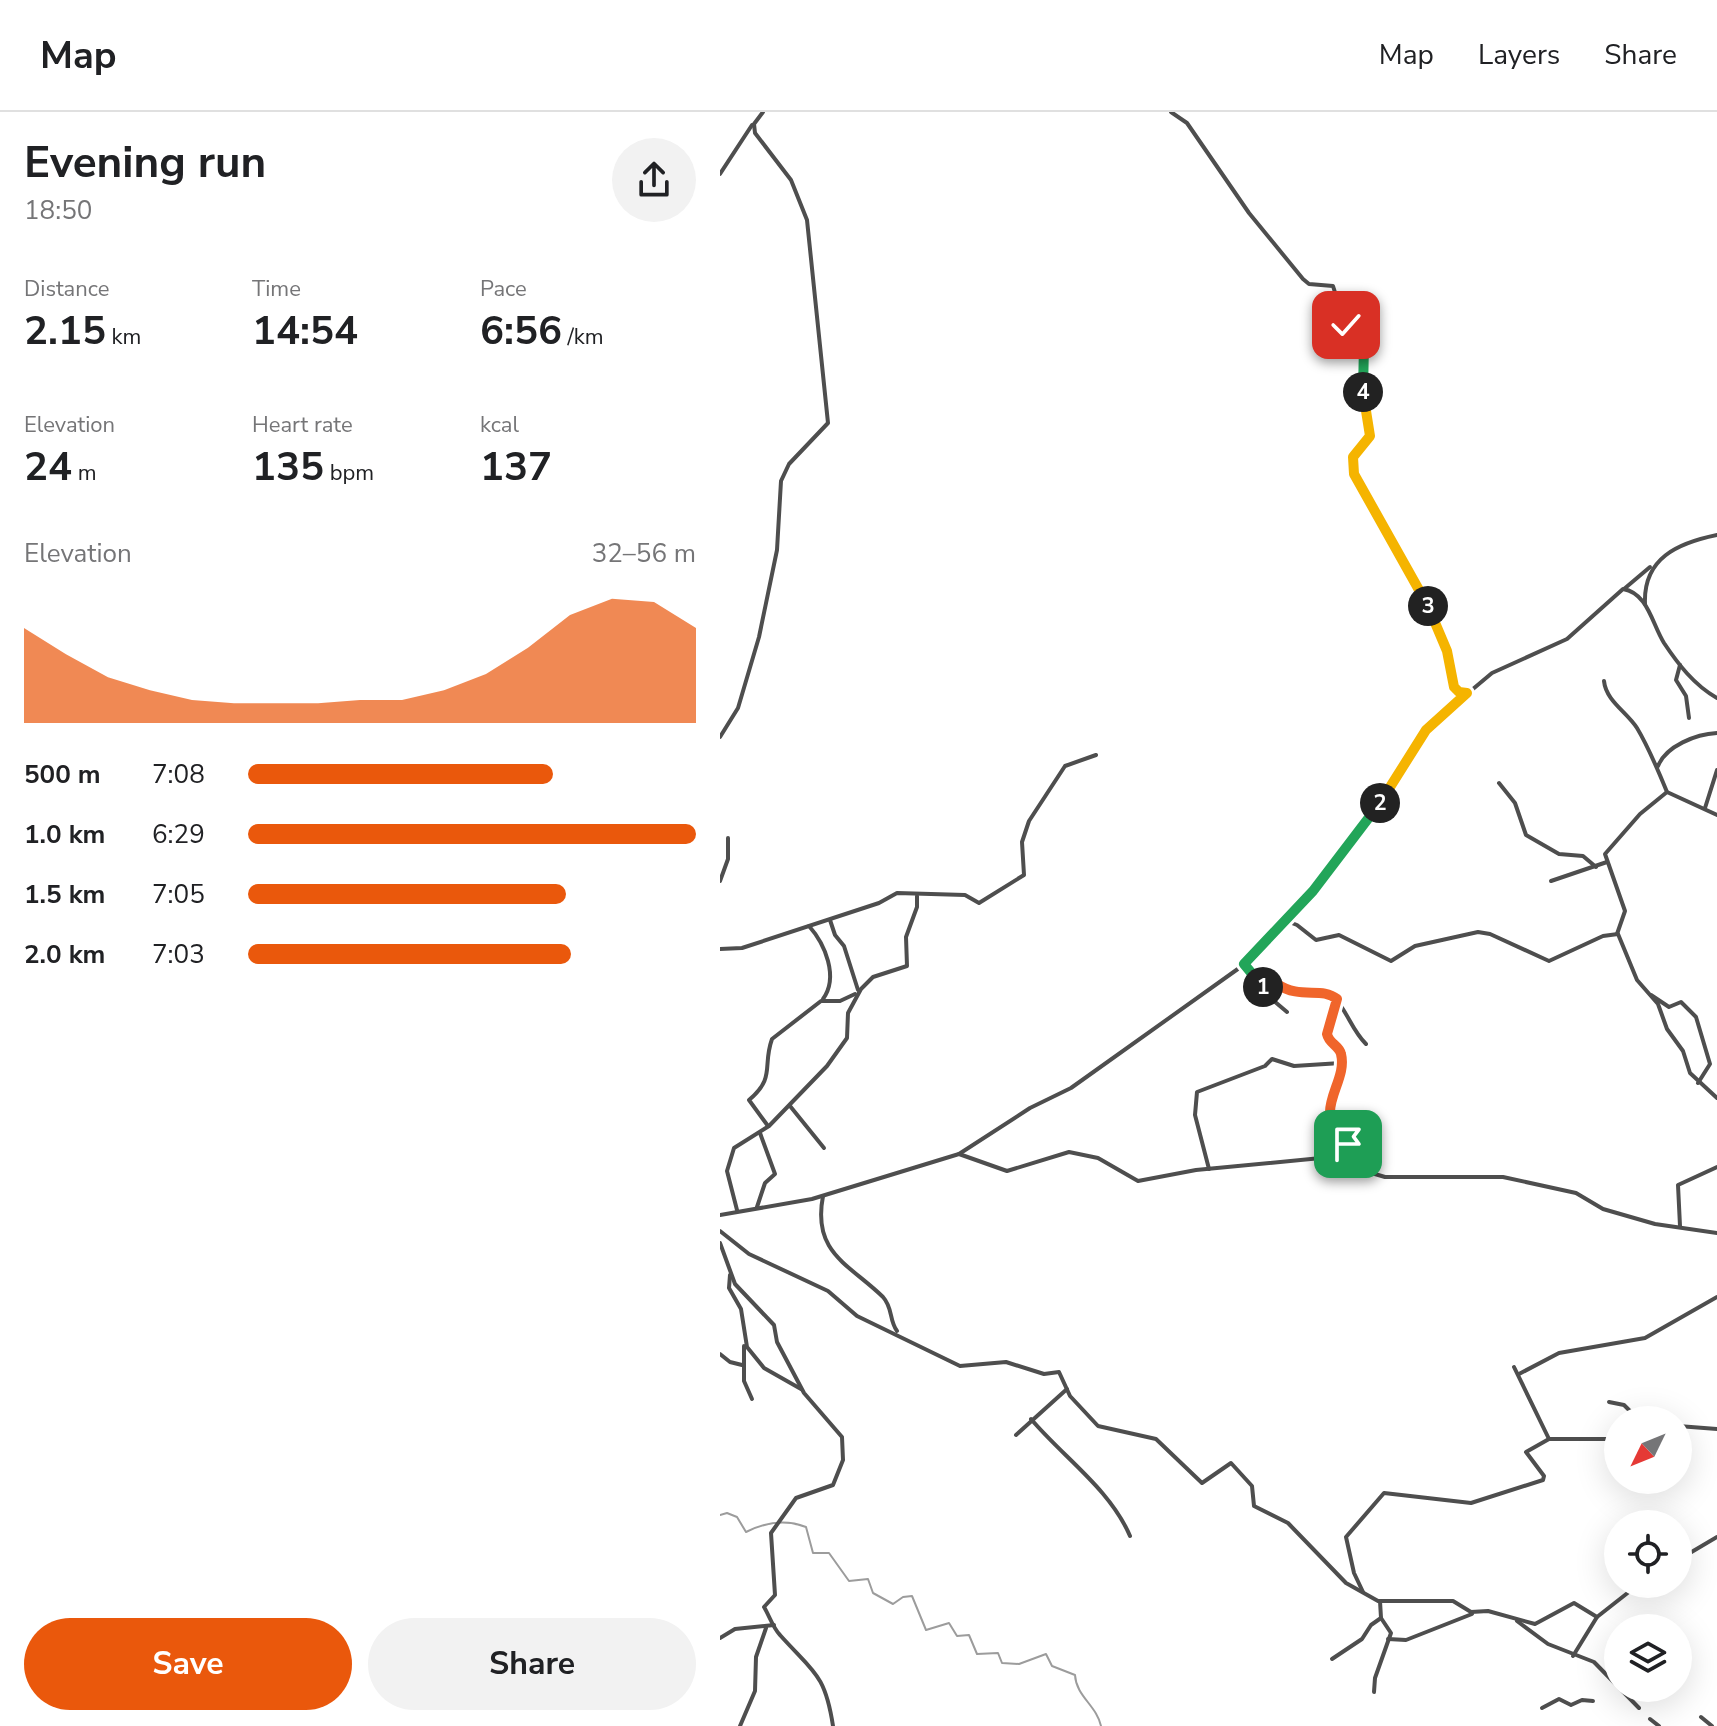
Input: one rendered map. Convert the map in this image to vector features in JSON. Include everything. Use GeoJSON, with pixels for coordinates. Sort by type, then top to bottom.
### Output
{"type":"FeatureCollection","features":[{"type":"Feature","properties":{"kind":"street"},"geometry":{"type":"LineString","coordinates":[[720,174],[763,112]]}},
{"type":"Feature","properties":{"kind":"street"},"geometry":{"type":"LineString","coordinates":[[1171,112],[1192,130],[1249,213],[1303,279],[1334,288],[1341,316],[1364,344],[1363,400],[1370,436],[1353,457],[1354,474],[1433,615],[1447,651],[1454,687],[1459,692],[1467,693]]}},
{"type":"Feature","properties":{"kind":"street"},"geometry":{"type":"LineString","coordinates":[[720,737],[738,708],[759,637],[778,542],[780,484],[788,466],[828,423],[807,220],[794,186],[759,139],[754,124]]}},
{"type":"Feature","properties":{"kind":"street"},"geometry":{"type":"LineString","coordinates":[[720,1215],[823,1196],[959,1154],[1030,1108],[1074,1086],[1244,964],[1268,941],[1282,920],[1307,898],[1365,824],[1426,730],[1467,693],[1492,673],[1567,639],[1679,545],[1717,535]]}},
{"type":"Feature","properties":{"kind":"street"},"geometry":{"type":"LineString","coordinates":[[1653,566],[1645,587],[1645,604],[1664,643],[1680,665],[1697,684],[1717,698]]}},
{"type":"Feature","properties":{"kind":"street"},"geometry":{"type":"LineString","coordinates":[[1624,589],[1645,604]]}},
{"type":"Feature","properties":{"kind":"street"},"geometry":{"type":"LineString","coordinates":[[1680,665],[1676,683],[1686,696],[1689,718]]}},
{"type":"Feature","properties":{"kind":"street"},"geometry":{"type":"LineString","coordinates":[[1604,681],[1619,710],[1636,727],[1667,792],[1717,815]]}},
{"type":"Feature","properties":{"kind":"street"},"geometry":{"type":"LineString","coordinates":[[1658,769],[1669,751],[1705,734],[1717,734]]}},
{"type":"Feature","properties":{"kind":"street"},"geometry":{"type":"LineString","coordinates":[[720,949],[742,948],[830,920],[895,894],[965,895],[977,904],[1024,876],[1022,842],[1029,821],[1065,766],[1096,755]]}},
{"type":"Feature","properties":{"kind":"street"},"geometry":{"type":"LineString","coordinates":[[1705,808],[1717,770]]}},
{"type":"Feature","properties":{"kind":"street"},"geometry":{"type":"LineString","coordinates":[[1499,783],[1515,803],[1526,835],[1559,854],[1583,856],[1596,867]]}},
{"type":"Feature","properties":{"kind":"street"},"geometry":{"type":"LineString","coordinates":[[1667,792],[1646,808],[1607,850],[1607,862],[1625,911],[1617,934],[1637,980],[1658,1004],[1665,1026],[1683,1051],[1690,1073],[1717,1098]]}},
{"type":"Feature","properties":{"kind":"street"},"geometry":{"type":"LineString","coordinates":[[720,881],[727,861],[728,838]]}},
{"type":"Feature","properties":{"kind":"street"},"geometry":{"type":"LineString","coordinates":[[1551,881],[1607,862]]}},
{"type":"Feature","properties":{"kind":"street"},"geometry":{"type":"LineString","coordinates":[[821,1001],[842,1001],[857,993],[873,977],[907,966],[906,937],[917,907],[917,896]]}},
{"type":"Feature","properties":{"kind":"street"},"geometry":{"type":"LineString","coordinates":[[737,1210],[727,1168],[736,1146],[760,1133],[790,1106],[827,1066],[847,1038],[847,1016],[857,993],[844,946],[835,935],[830,920]]}},
{"type":"Feature","properties":{"kind":"street"},"geometry":{"type":"LineString","coordinates":[[1282,920],[1294,923],[1316,940],[1339,935],[1391,961],[1415,946],[1483,932],[1549,961],[1603,936],[1617,934]]}},
{"type":"Feature","properties":{"kind":"street"},"geometry":{"type":"LineString","coordinates":[[769,1126],[749,1100],[761,1090],[767,1079],[771,1042],[829,991],[829,964],[821,939],[809,926]]}},
{"type":"Feature","properties":{"kind":"street"},"geometry":{"type":"LineString","coordinates":[[1244,964],[1287,1012]]}},
{"type":"Feature","properties":{"kind":"street"},"geometry":{"type":"LineString","coordinates":[[1263,988],[1277,984],[1295,994],[1325,992],[1337,999],[1346,1011],[1351,1028],[1366,1044]]}},
{"type":"Feature","properties":{"kind":"street"},"geometry":{"type":"LineString","coordinates":[[1649,995],[1670,1007],[1681,1002],[1696,1017],[1710,1064],[1698,1083]]}},
{"type":"Feature","properties":{"kind":"street"},"geometry":{"type":"LineString","coordinates":[[1337,999],[1327,1034],[1330,1044],[1341,1052],[1341,1063],[1339,1086],[1330,1109],[1332,1119],[1348,1137],[1346,1168]]}},
{"type":"Feature","properties":{"kind":"street"},"geometry":{"type":"LineString","coordinates":[[1209,1169],[1195,1115],[1197,1092],[1265,1066],[1272,1059],[1294,1066],[1341,1063]]}},
{"type":"Feature","properties":{"kind":"street"},"geometry":{"type":"LineString","coordinates":[[790,1106],[824,1148]]}},
{"type":"Feature","properties":{"kind":"street"},"geometry":{"type":"LineString","coordinates":[[757,1207],[766,1181],[775,1174],[760,1133]]}},
{"type":"Feature","properties":{"kind":"street"},"geometry":{"type":"LineString","coordinates":[[959,1154],[1007,1171],[1069,1152],[1098,1158],[1138,1181],[1209,1169],[1317,1158],[1388,1177],[1503,1177],[1576,1193],[1603,1209],[1647,1222],[1717,1233]]}},
{"type":"Feature","properties":{"kind":"street"},"geometry":{"type":"LineString","coordinates":[[1680,1226],[1677,1187],[1717,1167]]}},
{"type":"Feature","properties":{"kind":"street"},"geometry":{"type":"LineString","coordinates":[[823,1196],[821,1221],[825,1242],[851,1272],[884,1298],[898,1333]]}},
{"type":"Feature","properties":{"kind":"street"},"geometry":{"type":"LineString","coordinates":[[720,1231],[749,1254],[828,1291],[857,1316],[898,1333],[960,1366],[1006,1362],[1044,1374],[1059,1372],[1067,1389],[1098,1426],[1156,1439],[1202,1483],[1231,1463],[1252,1486],[1254,1506],[1297,1531],[1342,1579],[1364,1594],[1380,1601],[1453,1601],[1473,1613]]}},
{"type":"Feature","properties":{"kind":"street"},"geometry":{"type":"LineString","coordinates":[[720,1243],[736,1285],[775,1327],[777,1342],[803,1390],[842,1437],[843,1460],[831,1487],[796,1498],[771,1533],[775,1595],[764,1607],[778,1633],[796,1648],[823,1683],[830,1700],[833,1726]]}},
{"type":"Feature","properties":{"kind":"street"},"geometry":{"type":"LineString","coordinates":[[730,1272],[729,1288],[741,1309],[745,1343],[742,1365],[752,1399]]}},
{"type":"Feature","properties":{"kind":"street"},"geometry":{"type":"LineString","coordinates":[[1519,1374],[1559,1353],[1645,1338],[1717,1297]]}},
{"type":"Feature","properties":{"kind":"street"},"geometry":{"type":"LineString","coordinates":[[745,1343],[764,1368],[803,1390]]}},
{"type":"Feature","properties":{"kind":"street"},"geometry":{"type":"LineString","coordinates":[[720,1354],[730,1362],[742,1365]]}},
{"type":"Feature","properties":{"kind":"street"},"geometry":{"type":"LineString","coordinates":[[1514,1367],[1537,1410],[1539,1425],[1549,1439]]}},
{"type":"Feature","properties":{"kind":"street"},"geometry":{"type":"LineString","coordinates":[[1016,1435],[1067,1389]]}},
{"type":"Feature","properties":{"kind":"street"},"geometry":{"type":"LineString","coordinates":[[1609,1402],[1625,1406]]}},
{"type":"Feature","properties":{"kind":"street"},"geometry":{"type":"LineString","coordinates":[[1031,1419],[1042,1435],[1114,1505],[1130,1536]]}},
{"type":"Feature","properties":{"kind":"street"},"geometry":{"type":"LineString","coordinates":[[1692,1427],[1717,1429]]}},
{"type":"Feature","properties":{"kind":"street"},"geometry":{"type":"LineString","coordinates":[[1364,1594],[1354,1573],[1346,1537],[1384,1493],[1466,1503],[1496,1496],[1544,1478],[1526,1452],[1549,1439],[1604,1439]]}},
{"type":"Feature","properties":{"kind":"street"},"geometry":{"type":"LineString","coordinates":[[1692,1552],[1717,1537]]}},
{"type":"Feature","properties":{"kind":"street"},"geometry":{"type":"LineString","coordinates":[[1573,1656],[1597,1617],[1621,1598]]}},
{"type":"Feature","properties":{"kind":"street"},"geometry":{"type":"LineString","coordinates":[[1374,1692],[1374,1680],[1390,1629],[1381,1618],[1380,1601]]}},
{"type":"Feature","properties":{"kind":"street"},"geometry":{"type":"LineString","coordinates":[[1388,1639],[1406,1640],[1463,1620],[1473,1613],[1488,1611],[1539,1623],[1574,1603],[1597,1617]]}},
{"type":"Feature","properties":{"kind":"street"},"geometry":{"type":"LineString","coordinates":[[1332,1659],[1362,1639],[1371,1625],[1381,1618]]}},
{"type":"Feature","properties":{"kind":"street"},"geometry":{"type":"LineString","coordinates":[[1516,1619],[1548,1644],[1594,1662],[1639,1708]]}},
{"type":"Feature","properties":{"kind":"street"},"geometry":{"type":"LineString","coordinates":[[720,1638],[735,1629],[766,1628],[775,1624]]}},
{"type":"Feature","properties":{"kind":"street"},"geometry":{"type":"LineString","coordinates":[[740,1726],[755,1691],[756,1657],[766,1628]]}},
{"type":"Feature","properties":{"kind":"street"},"geometry":{"type":"LineString","coordinates":[[1542,1708],[1559,1699],[1571,1705],[1582,1700],[1593,1701]]}},
{"type":"Feature","properties":{"kind":"street"},"geometry":{"type":"LineString","coordinates":[[1701,1717],[1712,1726]]}},
{"type":"Feature","properties":{"kind":"street"},"geometry":{"type":"LineString","coordinates":[[1650,1719],[1659,1726]]}},
{"type":"Feature","properties":{"kind":"waterway"},"geometry":{"type":"LineString","coordinates":[[720,1515],[727,1513],[737,1517],[746,1532],[776,1523],[806,1527],[813,1553],[829,1553],[849,1581],[868,1579],[873,1593],[893,1604],[903,1597],[912,1596],[926,1630],[949,1623],[957,1636],[969,1635],[977,1654],[998,1653],[1002,1663],[1019,1664],[1046,1654],[1052,1666],[1075,1675],[1079,1689],[1101,1726]]}},
{"type":"Feature","properties":{"kind":"route"},"geometry":{"type":"LineString","coordinates":[[1346,325],[1364,345],[1363,400],[1370,436],[1367,444],[1353,457],[1354,474],[1433,615],[1447,651],[1454,687],[1459,692],[1467,693],[1426,730],[1392,785],[1331,868],[1244,964],[1263,988],[1277,984],[1299,995],[1325,992],[1337,999],[1327,1029],[1328,1041],[1341,1052],[1339,1086],[1330,1114],[1347,1135],[1348,1144]]}}]}
